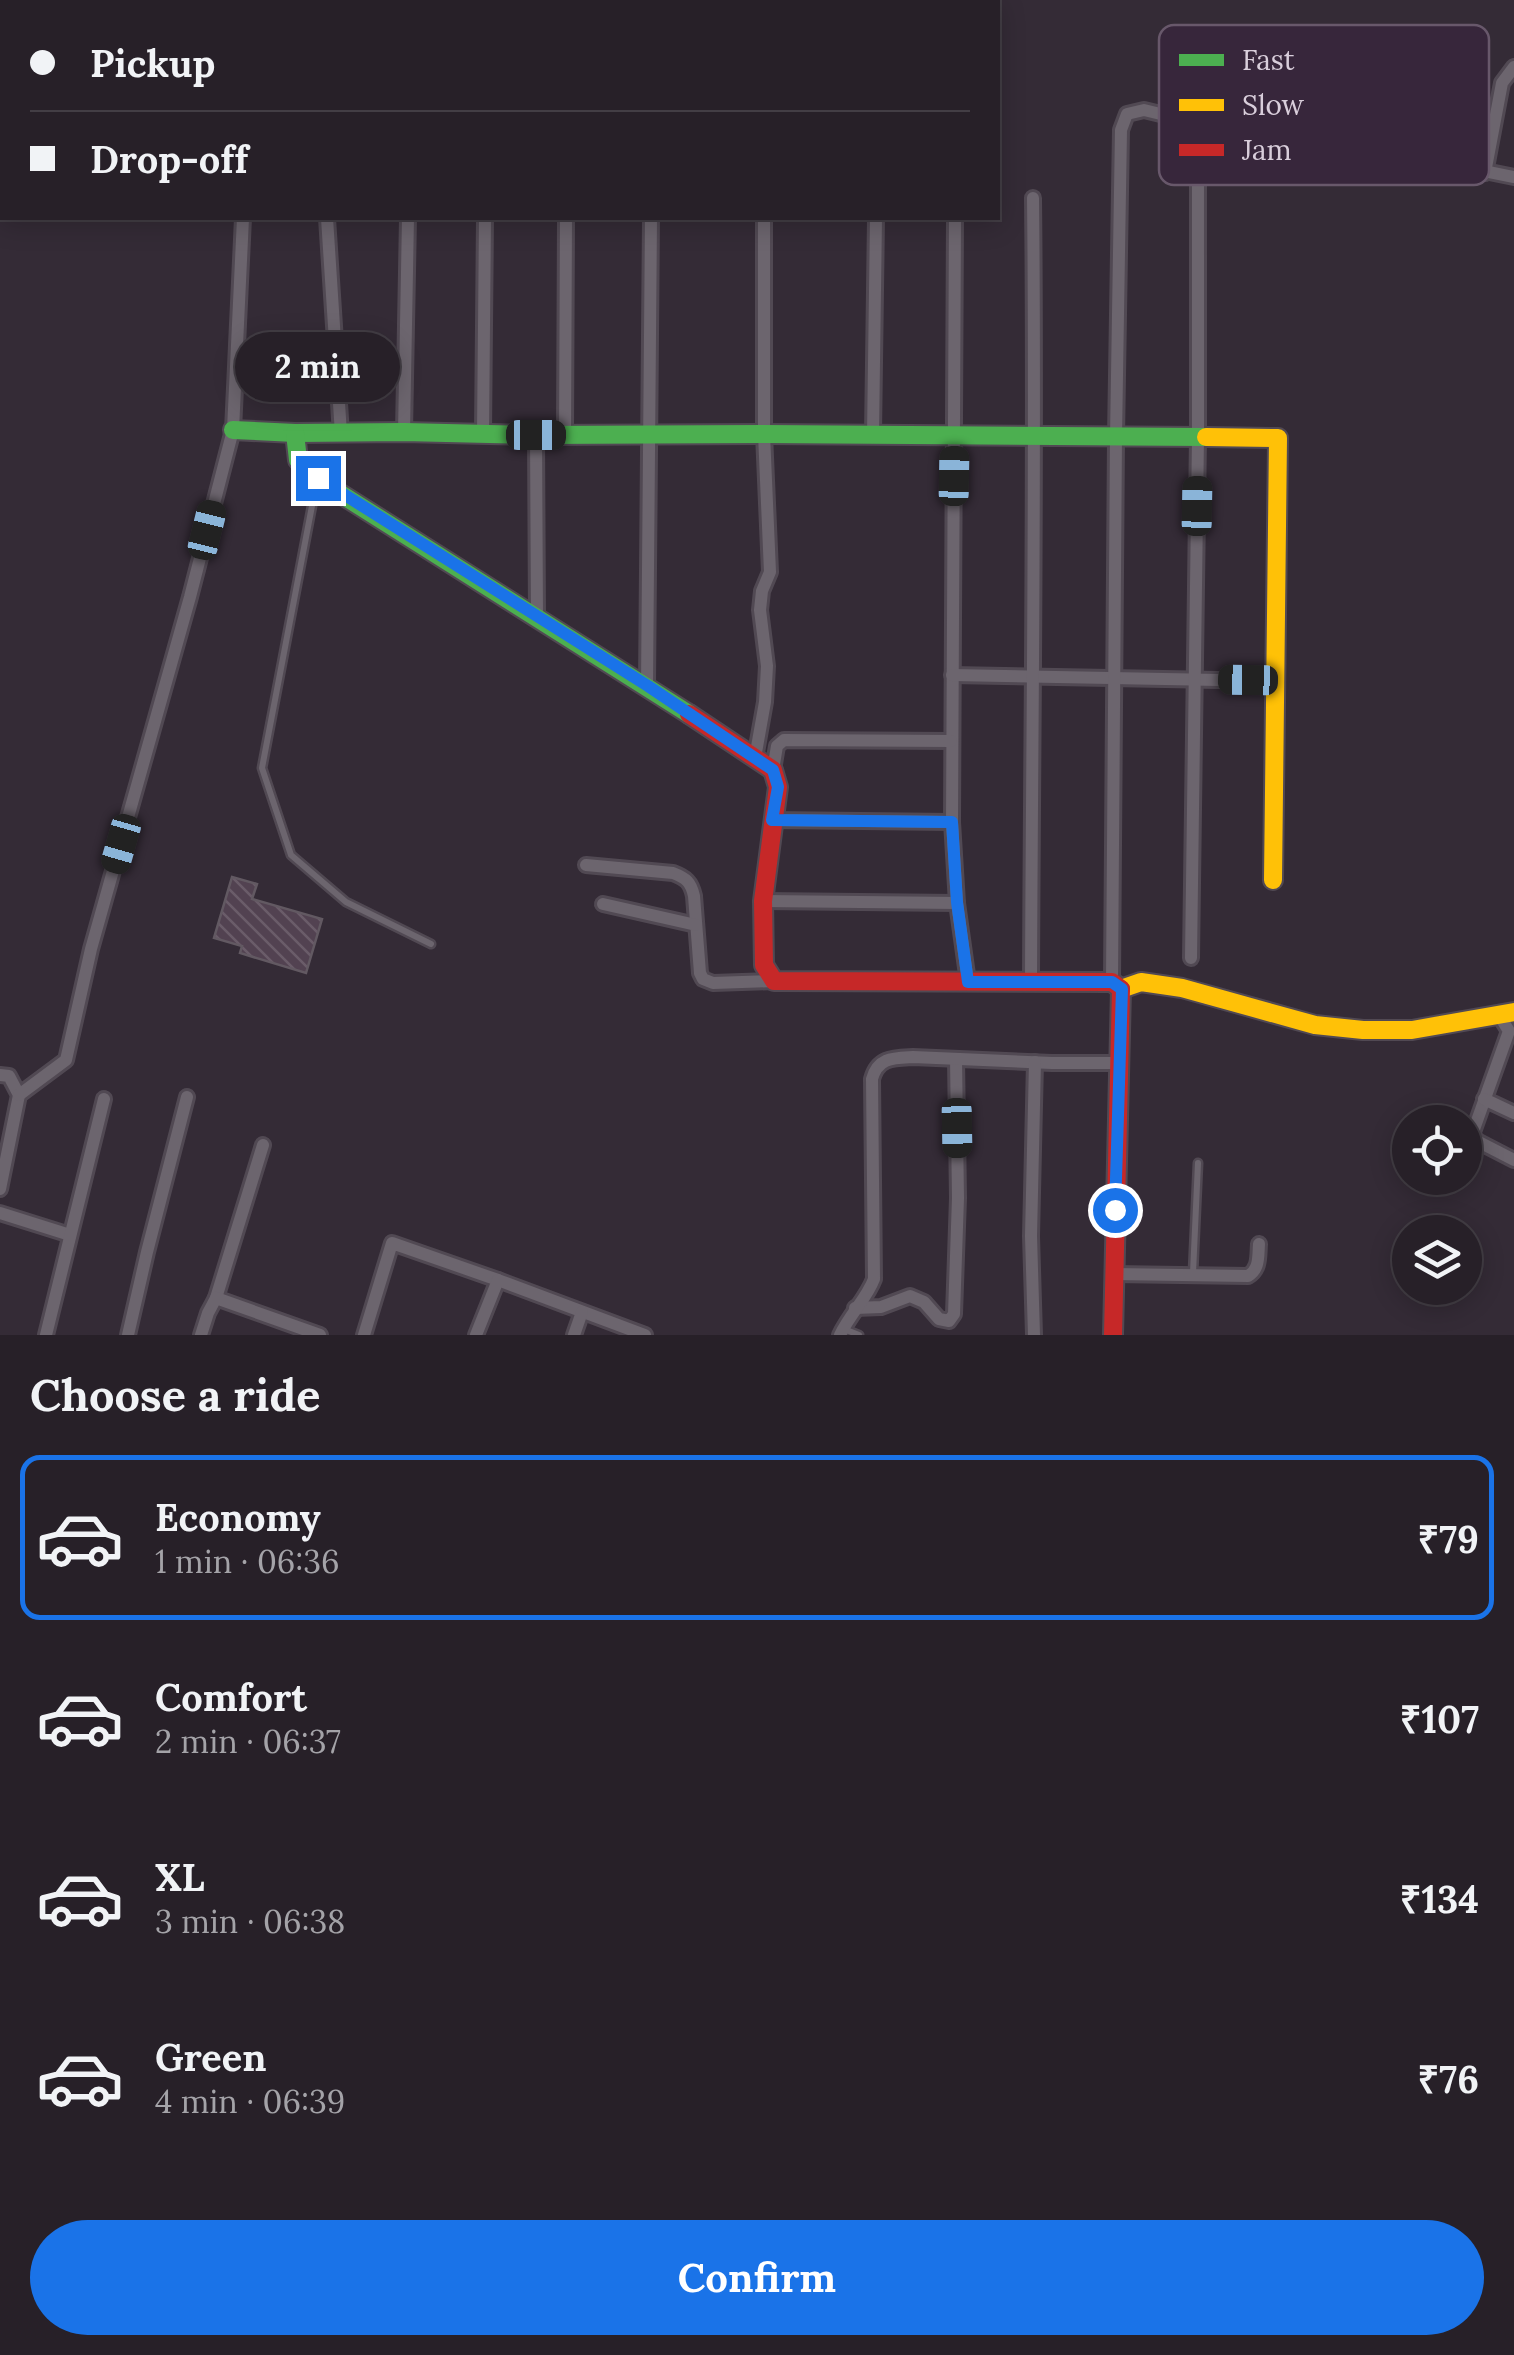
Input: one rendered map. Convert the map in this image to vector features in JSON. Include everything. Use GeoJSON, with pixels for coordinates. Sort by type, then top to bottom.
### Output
{"type":"FeatureCollection","features":[{"type":"Feature","properties":{"kind":"street"},"geometry":{"type":"LineString","coordinates":[[1489,152],[1502,83],[1514,67]]}},
{"type":"Feature","properties":{"kind":"street"},"geometry":{"type":"LineString","coordinates":[[1113,1335],[1119,1064],[1114,678],[1121,130],[1127,114],[1144,110],[1159,114]]}},
{"type":"Feature","properties":{"kind":"street"},"geometry":{"type":"LineString","coordinates":[[1489,174],[1514,177]]}},
{"type":"Feature","properties":{"kind":"street"},"geometry":{"type":"LineString","coordinates":[[1191,958],[1198,185]]}},
{"type":"Feature","properties":{"kind":"street"},"geometry":{"type":"LineString","coordinates":[[1031,981],[1036,436],[1033,198]]}},
{"type":"Feature","properties":{"kind":"street"},"geometry":{"type":"LineString","coordinates":[[19,1096],[66,1060],[91,949],[190,597],[232,430],[243,220]]}},
{"type":"Feature","properties":{"kind":"street"},"geometry":{"type":"LineString","coordinates":[[327,220],[342,434]]}},
{"type":"Feature","properties":{"kind":"street"},"geometry":{"type":"LineString","coordinates":[[404,432],[408,220]]}},
{"type":"Feature","properties":{"kind":"street"},"geometry":{"type":"LineString","coordinates":[[483,434],[484,220]]}},
{"type":"Feature","properties":{"kind":"street"},"geometry":{"type":"LineString","coordinates":[[565,435],[566,220]]}},
{"type":"Feature","properties":{"kind":"street"},"geometry":{"type":"LineString","coordinates":[[648,686],[651,220]]}},
{"type":"Feature","properties":{"kind":"street"},"geometry":{"type":"LineString","coordinates":[[755,758],[767,666],[760,610],[770,572],[764,434],[764,220]]}},
{"type":"Feature","properties":{"kind":"street"},"geometry":{"type":"LineString","coordinates":[[873,436],[876,220]]}},
{"type":"Feature","properties":{"kind":"street"},"geometry":{"type":"LineString","coordinates":[[955,220],[952,822],[968,982]]}},
{"type":"Feature","properties":{"kind":"street"},"geometry":{"type":"LineString","coordinates":[[232,430],[342,434],[1278,438],[1272,880]]}},
{"type":"Feature","properties":{"kind":"street"},"geometry":{"type":"LineString","coordinates":[[295,433],[299,464],[318,478],[648,686],[773,770]]}},
{"type":"Feature","properties":{"kind":"street"},"geometry":{"type":"LineString","coordinates":[[536,435],[537,616]]}},
{"type":"Feature","properties":{"kind":"street"},"geometry":{"type":"LineString","coordinates":[[952,674],[1274,681]]}},
{"type":"Feature","properties":{"kind":"street"},"geometry":{"type":"LineString","coordinates":[[774,981],[764,965],[763,901],[778,787],[773,770],[777,746],[784,740],[952,742]]}},
{"type":"Feature","properties":{"kind":"street"},"geometry":{"type":"LineString","coordinates":[[772,820],[952,822]]}},
{"type":"Feature","properties":{"kind":"street"},"geometry":{"type":"LineString","coordinates":[[586,865],[673,873],[691,884],[700,974],[706,982],[1031,981],[1117,986],[1141,982],[1182,988],[1315,1025],[1363,1030],[1412,1030],[1510,1013],[1508,1057],[1484,1099],[1473,1132],[1474,1138],[1514,1160]]}},
{"type":"Feature","properties":{"kind":"street"},"geometry":{"type":"LineString","coordinates":[[763,901],[957,902]]}},
{"type":"Feature","properties":{"kind":"street"},"geometry":{"type":"LineString","coordinates":[[604,904],[696,925]]}},
{"type":"Feature","properties":{"kind":"street"},"geometry":{"type":"LineString","coordinates":[[842,1332],[874,1279],[874,1070],[890,1058],[1119,1064]]}},
{"type":"Feature","properties":{"kind":"street"},"geometry":{"type":"LineString","coordinates":[[855,1308],[882,1307],[910,1296],[924,1302],[939,1319],[949,1320],[954,1314],[958,1198],[956,1059]]}},
{"type":"Feature","properties":{"kind":"street"},"geometry":{"type":"LineString","coordinates":[[1034,1335],[1031,1236],[1036,1062]]}},
{"type":"Feature","properties":{"kind":"street"},"geometry":{"type":"LineString","coordinates":[[0,1075],[9,1076],[19,1096],[0,1189]]}},
{"type":"Feature","properties":{"kind":"street"},"geometry":{"type":"LineString","coordinates":[[128,1335],[187,1097]]}},
{"type":"Feature","properties":{"kind":"street"},"geometry":{"type":"LineString","coordinates":[[46,1335],[104,1099]]}},
{"type":"Feature","properties":{"kind":"street"},"geometry":{"type":"LineString","coordinates":[[1484,1099],[1514,1113]]}},
{"type":"Feature","properties":{"kind":"street"},"geometry":{"type":"LineString","coordinates":[[201,1335],[264,1145]]}},
{"type":"Feature","properties":{"kind":"street"},"geometry":{"type":"LineString","coordinates":[[0,1213],[70,1235]]}},
{"type":"Feature","properties":{"kind":"street"},"geometry":{"type":"LineString","coordinates":[[364,1335],[392,1243],[645,1335]]}},
{"type":"Feature","properties":{"kind":"street"},"geometry":{"type":"LineString","coordinates":[[1114,1274],[1248,1276],[1258,1262],[1259,1244]]}},
{"type":"Feature","properties":{"kind":"street"},"geometry":{"type":"LineString","coordinates":[[476,1335],[498,1280]]}},
{"type":"Feature","properties":{"kind":"street"},"geometry":{"type":"LineString","coordinates":[[216,1298],[320,1335]]}},
{"type":"Feature","properties":{"kind":"street"},"geometry":{"type":"LineString","coordinates":[[574,1335],[582,1312]]}},
{"type":"Feature","properties":{"kind":"lane"},"geometry":{"type":"LineString","coordinates":[[318,478],[262,768],[291,855],[346,902],[431,944]]}},
{"type":"Feature","properties":{"kind":"lane"},"geometry":{"type":"LineString","coordinates":[[1193,1274],[1198,1164]]}},
{"type":"Feature","properties":{"kind":"lane"},"geometry":{"type":"LineString","coordinates":[[842,1332],[859,1335]]}},
{"type":"Feature","properties":{"kind":"building"},"geometry":{"type":"Polygon","coordinates":[[[232,877],[257,884],[252,899],[322,919],[306,973],[240,953],[242,946],[214,938],[232,877]]]}},
{"type":"Feature","properties":{"kind":"traffic: fast"},"geometry":{"type":"LineString","coordinates":[[233,430],[1206,437]]}},
{"type":"Feature","properties":{"kind":"traffic: fast"},"geometry":{"type":"LineString","coordinates":[[295,433],[298,460],[317,479],[689,714]]}},
{"type":"Feature","properties":{"kind":"traffic: slow"},"geometry":{"type":"LineString","coordinates":[[1206,437],[1278,438],[1273,880]]}},
{"type":"Feature","properties":{"kind":"traffic: slow"},"geometry":{"type":"LineString","coordinates":[[1121,989],[1141,982],[1182,988],[1315,1025],[1363,1030],[1412,1030],[1514,1012]]}},
{"type":"Feature","properties":{"kind":"traffic: jam"},"geometry":{"type":"LineString","coordinates":[[689,714],[773,770],[778,787],[763,901],[764,965],[774,981],[1112,982],[1121,989]]}},
{"type":"Feature","properties":{"kind":"traffic: jam"},"geometry":{"type":"LineString","coordinates":[[1113,1335],[1121,989]]}},
{"type":"Feature","properties":{"kind":"route"},"geometry":{"type":"LineString","coordinates":[[318,478],[648,686],[773,770],[778,787],[772,820],[952,822],[968,982],[1112,982],[1122,989],[1115,1210]]}}]}
